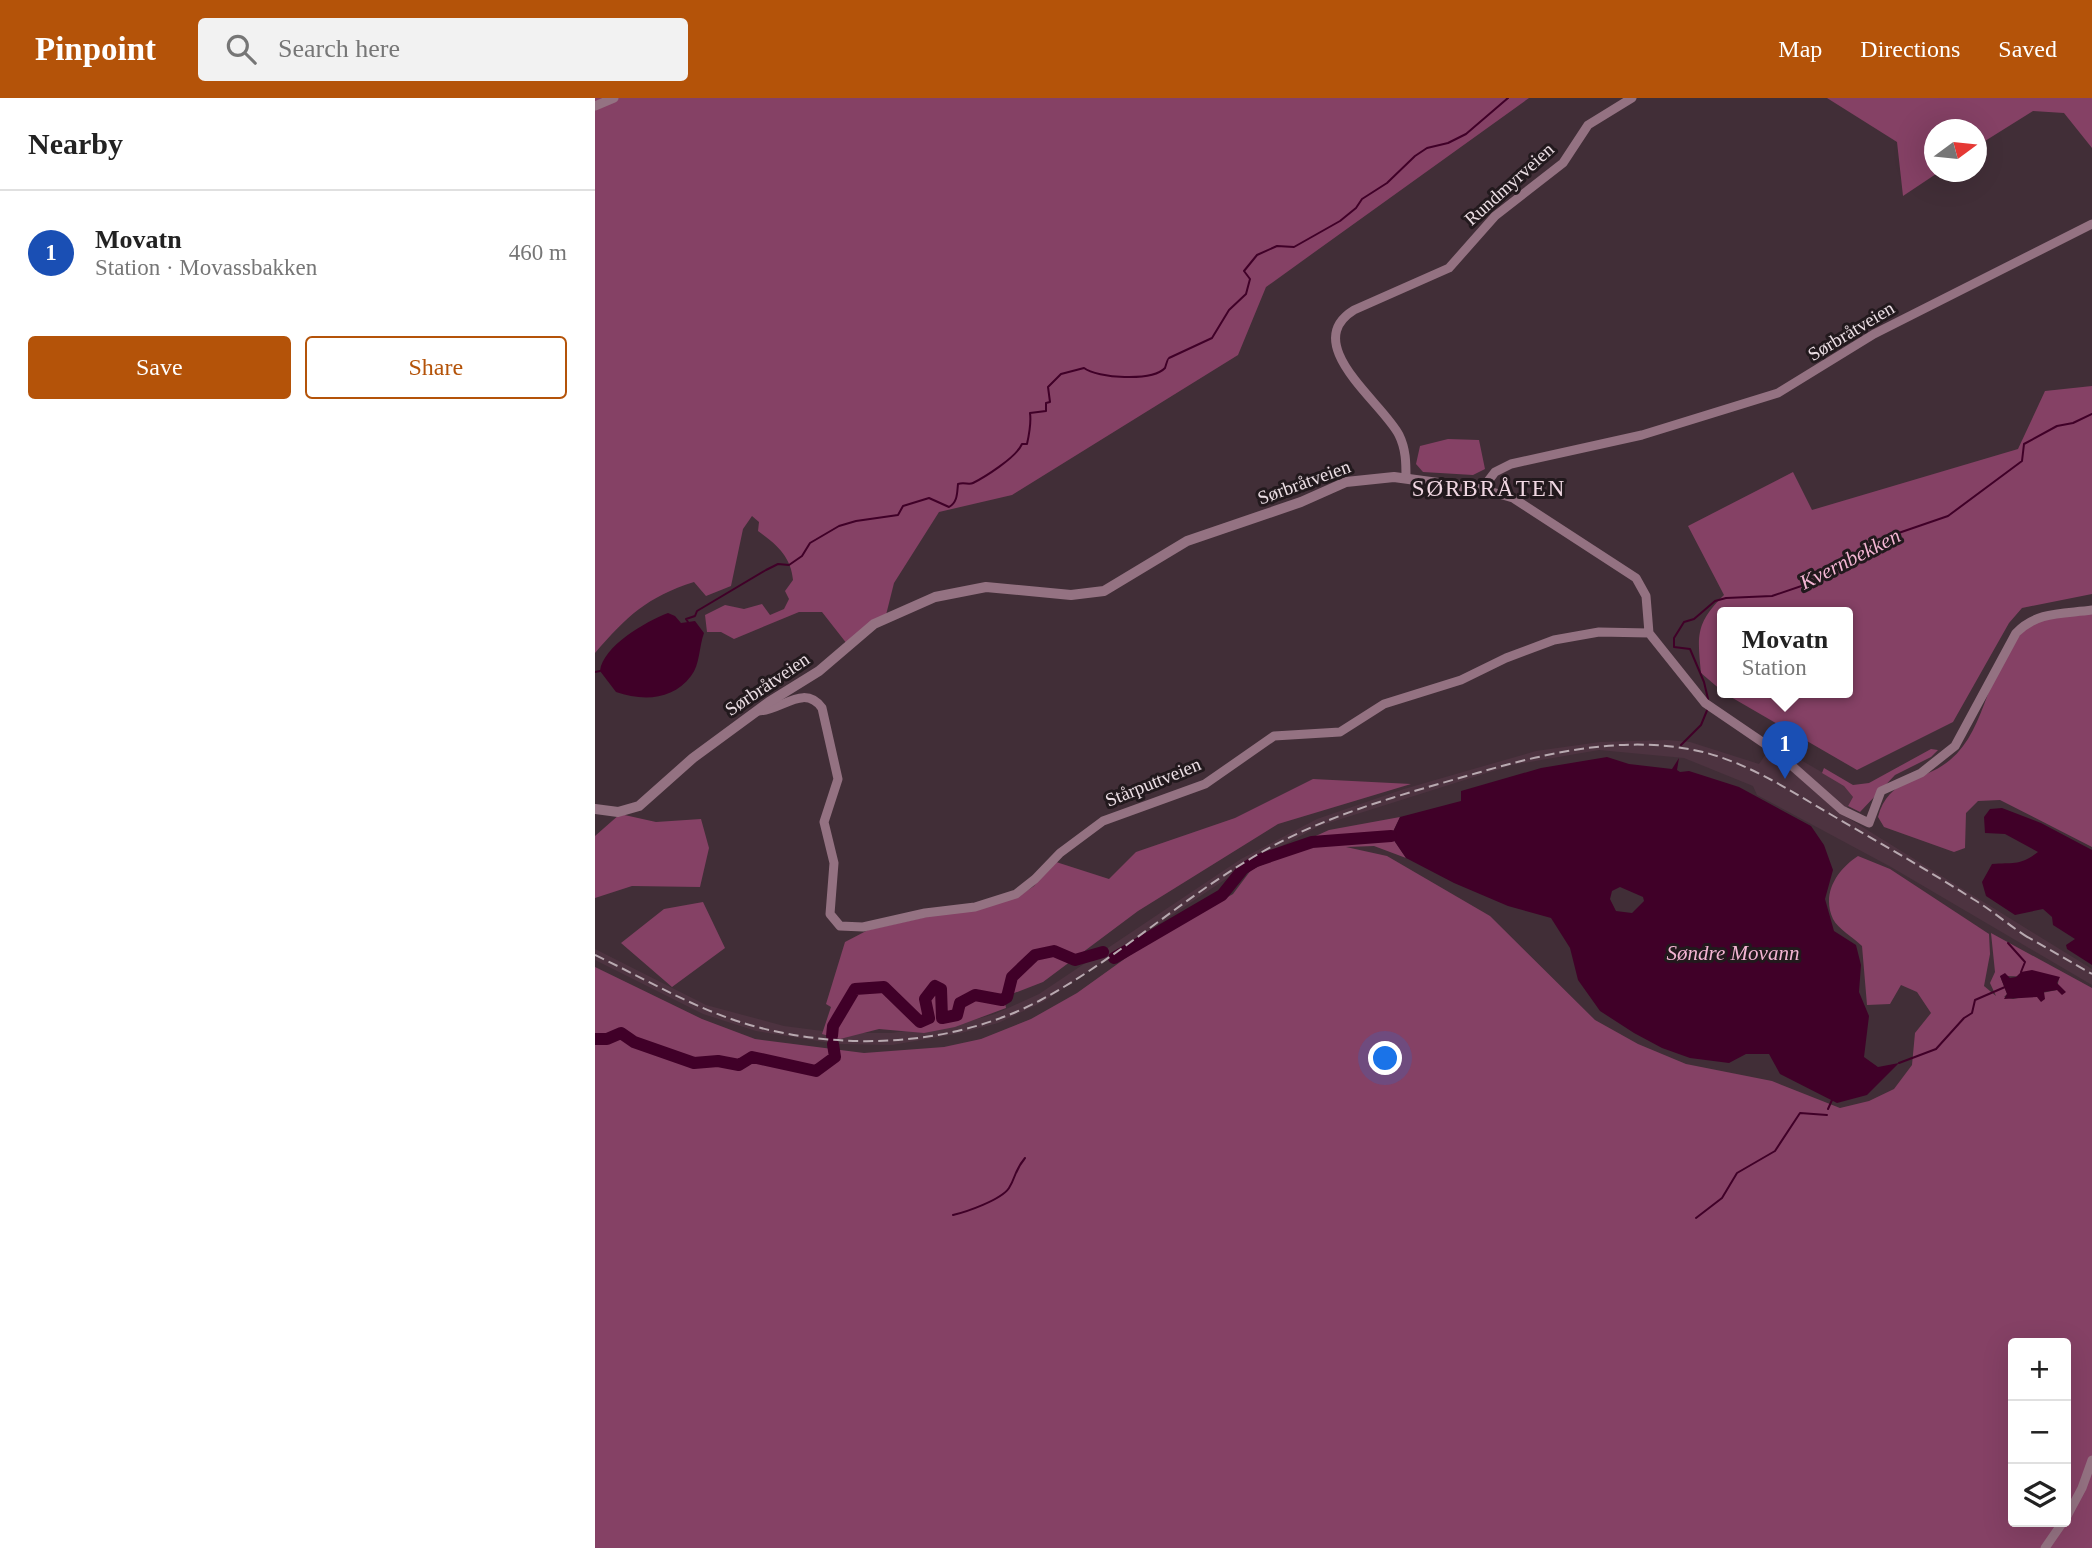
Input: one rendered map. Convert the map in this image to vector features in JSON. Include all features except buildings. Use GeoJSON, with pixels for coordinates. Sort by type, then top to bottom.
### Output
{"type":"FeatureCollection","features":[{"type":"Feature","properties":{"kind":"street"},"geometry":{"type":"LineString","coordinates":[[595,106],[614,98]]}},
{"type":"Feature","properties":{"kind":"street","name":"Rundmyrveien"},"geometry":{"type":"LineString","coordinates":[[1406,478],[1405,454],[1397,432],[1338,355],[1338,324],[1354,310],[1449,268],[1495,216],[1563,163],[1588,125],[1632,98]]}},
{"type":"Feature","properties":{"kind":"street","name":"Sørbråtveien"},"geometry":{"type":"LineString","coordinates":[[595,810],[618,812],[639,806],[693,758],[811,677],[883,618],[935,597],[986,587],[1071,595],[1104,591],[1187,541],[1301,502],[1339,484],[1363,479],[1406,478],[1482,489],[1495,472],[1511,464],[1642,435],[1778,393],[1874,334],[2092,224]]}},
{"type":"Feature","properties":{"kind":"street"},"geometry":{"type":"LineString","coordinates":[[1482,489],[1513,498],[1630,572],[1646,596],[1650,633],[1707,704],[1765,743],[1842,810],[1869,823],[1881,791],[1921,773],[1955,746],[2024,624],[2041,616],[2092,610]]}},
{"type":"Feature","properties":{"kind":"street","name":"Stårputtveien"},"geometry":{"type":"LineString","coordinates":[[758,711],[804,696],[814,699],[822,708],[838,779],[824,822],[834,863],[830,914],[840,926],[856,928],[925,913],[975,907],[1016,894],[1060,853],[1103,821],[1205,784],[1273,736],[1340,732],[1384,704],[1461,680],[1554,640],[1599,632],[1650,633]]}},
{"type":"Feature","properties":{"kind":"street"},"geometry":{"type":"LineString","coordinates":[[2071,1508],[2083,1488],[2092,1460]]}},
{"type":"Feature","properties":{"kind":"street"},"geometry":{"type":"LineString","coordinates":[[2045,1548],[2059,1527]]}},
{"type":"Feature","properties":{"kind":"shaded area"},"geometry":{"type":"Polygon","coordinates":[[[595,98],[1529,98],[1266,287],[1238,355],[1012,495],[939,512],[894,583],[885,619],[851,649],[822,612],[799,612],[734,639],[721,632],[707,632],[705,615],[725,605],[744,609],[762,604],[770,615],[784,609],[789,599],[785,591],[793,580],[786,557],[758,531],[759,522],[752,516],[743,529],[731,586],[706,596],[694,582],[663,594],[628,618],[595,653],[595,98]]]}},
{"type":"Feature","properties":{"kind":"shaded area"},"geometry":{"type":"Polygon","coordinates":[[[1827,98],[2092,98],[2092,148],[2064,113],[2033,111],[1987,140],[1987,119],[1924,119],[1924,182],[1903,196],[1897,142],[1827,98]]]}},
{"type":"Feature","properties":{"kind":"shaded area"},"geometry":{"type":"Polygon","coordinates":[[[2092,386],[2092,594],[2022,608],[2009,623],[1953,722],[1857,770],[1733,698],[1853,698],[1853,607],[1717,607],[1717,687],[1701,673],[1699,639],[1703,622],[1724,595],[1688,526],[1793,472],[1812,510],[2018,449],[2045,391],[2092,386]]]}},
{"type":"Feature","properties":{"kind":"shaded area"},"geometry":{"type":"Polygon","coordinates":[[[1448,439],[1479,440],[1485,469],[1473,475],[1423,472],[1416,464],[1420,446],[1448,439]]]}},
{"type":"Feature","properties":{"kind":"shaded area"},"geometry":{"type":"Polygon","coordinates":[[[2092,613],[2092,847],[2000,800],[1978,801],[1966,813],[1965,848],[1954,852],[1884,827],[1878,817],[1890,794],[1898,787],[1940,767],[1963,747],[1981,714],[2002,660],[2025,630],[2048,619],[2092,613]]]}},
{"type":"Feature","properties":{"kind":"shaded area"},"geometry":{"type":"Polygon","coordinates":[[[1600,742],[1690,742],[1759,764],[1773,744],[1844,785],[1853,797],[1843,815],[2092,969],[2092,985],[1891,867],[1757,795],[1753,786],[1684,758],[1599,750],[1512,765],[1319,826],[1245,866],[1043,1002],[998,1023],[961,1033],[892,1045],[837,1044],[756,1031],[703,1014],[595,960],[595,949],[706,1005],[784,1026],[838,1033],[891,1033],[959,1024],[995,1014],[1039,994],[1241,859],[1317,819],[1404,789],[1536,751],[1600,742]]]}},
{"type":"Feature","properties":{"kind":"shaded area"},"geometry":{"type":"Polygon","coordinates":[[[1931,749],[1938,750],[1931,757],[1895,775],[1860,812],[1848,806],[1853,797],[1844,786],[1822,773],[1824,768],[1853,785],[1869,783],[1931,749]]]}},
{"type":"Feature","properties":{"kind":"shaded area"},"geometry":{"type":"Polygon","coordinates":[[[1313,779],[1411,784],[1278,824],[1138,911],[1043,982],[1004,997],[1006,1008],[955,1027],[924,1033],[879,1029],[840,1039],[822,1034],[831,1007],[826,1004],[845,942],[868,930],[1019,896],[1034,886],[1053,861],[1109,879],[1136,852],[1235,818],[1313,779]]]}},
{"type":"Feature","properties":{"kind":"shaded area"},"geometry":{"type":"Polygon","coordinates":[[[620,814],[656,822],[701,819],[709,848],[700,887],[632,886],[595,898],[595,836],[620,814]]]}},
{"type":"Feature","properties":{"kind":"shaded area"},"geometry":{"type":"Polygon","coordinates":[[[1400,817],[1391,836],[1406,858],[1374,846],[1346,847],[1387,856],[1490,916],[1595,1020],[1638,1044],[1686,1064],[1772,1081],[1840,1108],[1869,1101],[1894,1089],[1912,1065],[1915,1033],[1931,1013],[1917,992],[1901,985],[1890,1004],[1867,1005],[1862,946],[1835,923],[1829,900],[1830,891],[1838,875],[1858,856],[1890,869],[1989,934],[1990,954],[1984,986],[1996,996],[1990,983],[1995,972],[1991,933],[2092,988],[2092,1548],[595,1548],[595,967],[702,1019],[755,1039],[864,1053],[944,1047],[981,1039],[1031,1019],[1077,993],[1144,945],[1233,894],[1251,870],[1294,850],[1287,849],[1329,830],[1400,817]],[[2000,976],[2007,994],[2004,997],[2013,999],[2057,990],[2059,977],[2000,976]]]}},
{"type":"Feature","properties":{"kind":"shaded area"},"geometry":{"type":"Polygon","coordinates":[[[703,902],[725,948],[672,987],[621,943],[664,909],[703,902]]]}},
{"type":"Feature","properties":{"kind":"water"},"geometry":{"type":"Polygon","coordinates":[[[668,613],[681,623],[695,621],[704,633],[691,676],[675,690],[656,697],[636,697],[616,692],[600,671],[603,662],[627,636],[668,613]]]}},
{"type":"Feature","properties":{"kind":"water","name":"Søndre Movann"},"geometry":{"type":"Polygon","coordinates":[[[1607,757],[1629,764],[1672,769],[1679,758],[1677,770],[1680,772],[1689,771],[1739,787],[1811,826],[1824,845],[1833,870],[1825,899],[1834,931],[1856,945],[1861,965],[1859,992],[1869,1016],[1864,1057],[1878,1067],[1899,1063],[1867,1095],[1837,1103],[1780,1074],[1769,1054],[1746,1054],[1729,1063],[1690,1058],[1662,1048],[1600,1011],[1578,980],[1570,948],[1551,918],[1508,906],[1454,883],[1406,858],[1391,836],[1400,817],[1461,801],[1461,791],[1541,768],[1607,757]],[[1620,887],[1612,891],[1610,899],[1616,911],[1632,913],[1644,901],[1643,897],[1620,887]]]}},
{"type":"Feature","properties":{"kind":"water"},"geometry":{"type":"Polygon","coordinates":[[[2002,808],[2041,823],[2092,850],[2092,965],[2067,949],[2066,945],[2075,939],[2053,925],[2052,917],[2043,909],[2015,915],[1986,896],[1982,882],[1992,864],[2021,861],[2038,852],[2005,834],[1985,833],[1984,817],[1990,809],[2002,808]]]}},
{"type":"Feature","properties":{"kind":"water"},"geometry":{"type":"Polygon","coordinates":[[[2032,970],[2060,977],[2057,983],[2066,992],[2062,995],[2057,990],[2044,992],[2045,999],[2041,1002],[2037,997],[2004,999],[2007,994],[2000,976],[2005,973],[2010,978],[2016,977],[2021,972],[2032,970]]]}},
{"type":"Feature","properties":{"kind":"waterway"},"geometry":{"type":"LineString","coordinates":[[688,622],[686,619],[695,616],[697,611],[766,570],[778,564],[789,565],[802,556],[810,543],[839,526],[898,515],[903,506],[929,498],[949,507],[956,500],[958,484],[971,484],[978,480],[1006,461],[1022,444],[1027,444],[1030,413],[1046,411],[1046,403],[1050,402],[1048,387],[1061,374],[1084,368],[1100,374],[1137,377],[1165,368],[1169,358],[1212,338],[1229,310],[1246,294],[1250,279],[1244,271],[1257,255],[1277,246],[1294,247],[1340,221],[1356,208],[1362,199],[1387,183],[1415,156],[1427,148],[1448,143],[1466,134],[1508,98]]}},
{"type":"Feature","properties":{"kind":"waterway","name":"Kvernbekken"},"geometry":{"type":"LineString","coordinates":[[1708,699],[1690,649],[1674,647],[1674,638],[1684,622],[1694,619],[1715,601],[1772,596],[1819,580],[1884,538],[1948,516],[2022,461],[2024,444],[2057,426],[2073,423],[2092,414]]}},
{"type":"Feature","properties":{"kind":"waterway"},"geometry":{"type":"LineString","coordinates":[[595,672],[600,671]]}},
{"type":"Feature","properties":{"kind":"waterway","name":"Kvernbekken"},"geometry":{"type":"LineString","coordinates":[[1681,745],[1701,725],[1708,708]]}},
{"type":"Feature","properties":{"kind":"waterway"},"geometry":{"type":"LineString","coordinates":[[1114,958],[1222,895],[1243,869],[1256,861],[1312,842],[1391,836]]}},
{"type":"Feature","properties":{"kind":"waterway"},"geometry":{"type":"LineString","coordinates":[[2008,943],[2025,962],[2021,972]]}},
{"type":"Feature","properties":{"kind":"waterway"},"geometry":{"type":"LineString","coordinates":[[960,1003],[975,995],[1002,1000],[1007,997],[1012,977],[1035,955],[1054,951],[1075,960],[1103,952]]}},
{"type":"Feature","properties":{"kind":"waterway"},"geometry":{"type":"LineString","coordinates":[[832,1036],[833,1026],[855,989],[884,987],[920,1022],[929,1018],[925,999],[935,986],[941,989],[942,1018],[957,1015],[960,1003]]}},
{"type":"Feature","properties":{"kind":"waterway"},"geometry":{"type":"LineString","coordinates":[[1899,1063],[1936,1049],[1964,1018],[1972,1013],[1975,1000],[2005,987]]}},
{"type":"Feature","properties":{"kind":"waterway"},"geometry":{"type":"LineString","coordinates":[[595,1039],[607,1039],[621,1033],[634,1042],[694,1063],[718,1061],[739,1065],[752,1057],[816,1071],[835,1057],[833,1044]]}},
{"type":"Feature","properties":{"kind":"waterway"},"geometry":{"type":"LineString","coordinates":[[1828,1109],[1832,1100]]}},
{"type":"Feature","properties":{"kind":"waterway"},"geometry":{"type":"LineString","coordinates":[[1696,1218],[1722,1198],[1737,1173],[1775,1151],[1800,1113],[1827,1115]]}},
{"type":"Feature","properties":{"kind":"waterway"},"geometry":{"type":"LineString","coordinates":[[953,1215],[999,1197],[1009,1188],[1025,1158]]}},
{"type":"Feature","properties":{"kind":"railway"},"geometry":{"type":"LineString","coordinates":[[595,955],[717,1014],[761,1028],[831,1040],[903,1040],[938,1035],[1007,1016],[1039,1001],[1096,966],[1233,869],[1313,827],[1394,797],[1532,758],[1617,745],[1674,747],[1703,752],[1737,763],[1769,778],[1955,888],[2032,940]]}},
{"type":"Feature","properties":{"kind":"railway"},"geometry":{"type":"LineString","coordinates":[[2024,935],[2092,974]]}},
{"type":"Feature","properties":{"kind":"place","name":"Movatn"},"geometry":{"type":"Point","coordinates":[1785,779]}},
{"type":"Feature","properties":{"kind":"district","name":"SØRBRÅTEN"},"geometry":{"type":"Point","coordinates":[1489,488]}}]}
